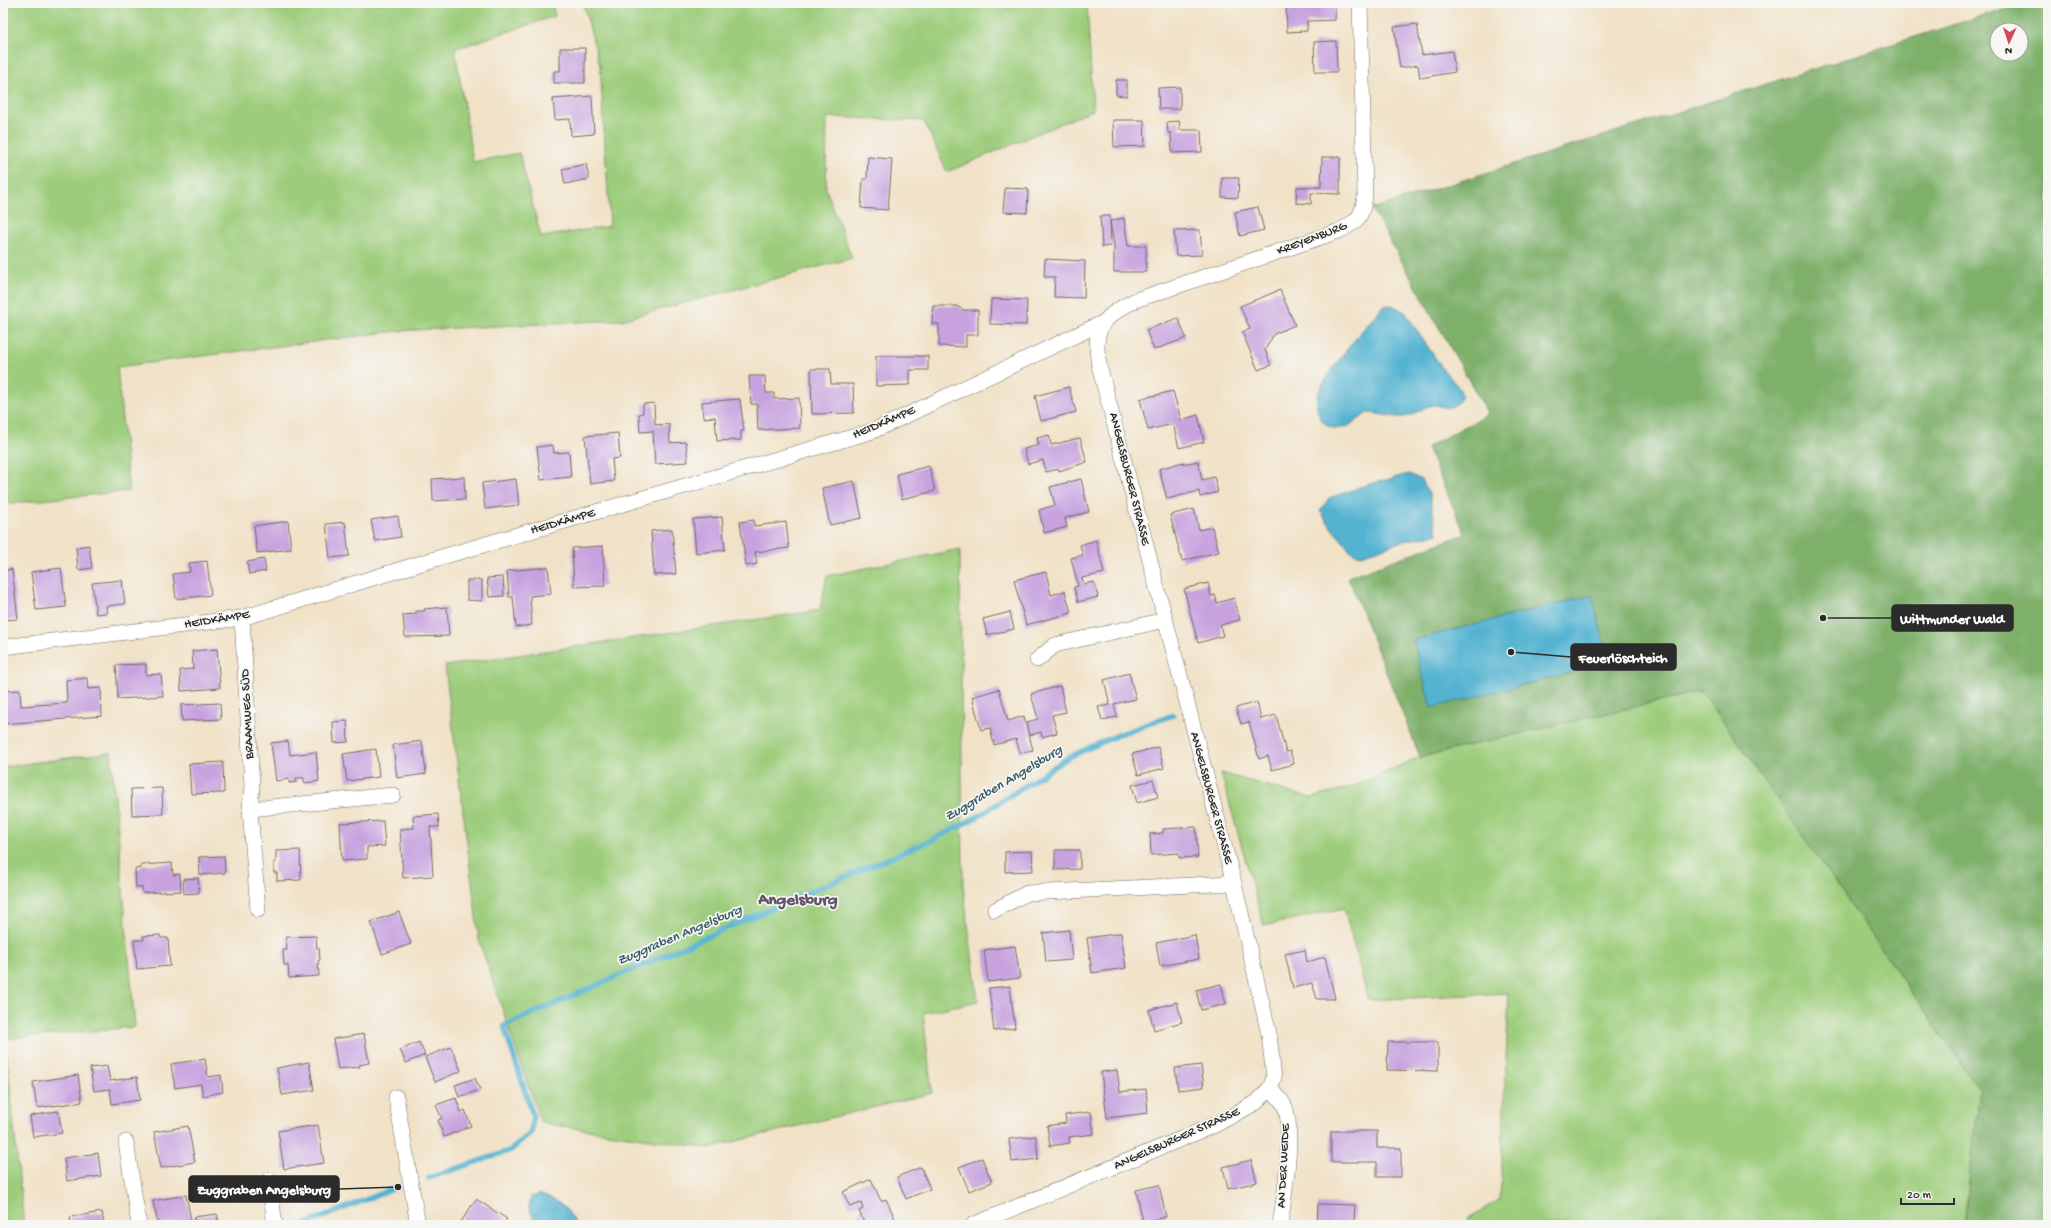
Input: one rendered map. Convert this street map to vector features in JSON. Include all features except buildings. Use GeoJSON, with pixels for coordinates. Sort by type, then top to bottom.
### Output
{"type":"FeatureCollection","features":[{"type":"Feature","properties":{"kind":"street","name":"KREYENBURG"},"geometry":{"type":"LineString","coordinates":[[1102,323],[1115,310],[1136,300],[1339,231],[1354,223],[1362,212],[1365,196],[1360,3]]}},
{"type":"Feature","properties":{"kind":"street","name":"ANGELSBURGER STRASSE"},"geometry":{"type":"LineString","coordinates":[[973,1225],[1217,1124],[1257,1102],[1270,1088],[1274,1078],[1269,1034],[1234,882],[1100,369],[1097,354],[1098,338],[1102,323]]}},
{"type":"Feature","properties":{"kind":"street","name":"HEIDKÄMPE"},"geometry":{"type":"LineString","coordinates":[[3,646],[242,618],[435,559],[873,431],[1102,323]]}},
{"type":"Feature","properties":{"kind":"street","name":"BRAAMWEG SÜD"},"geometry":{"type":"LineString","coordinates":[[242,618],[252,786],[250,809],[258,910]]}},
{"type":"Feature","properties":{"kind":"street"},"geometry":{"type":"LineString","coordinates":[[1037,660],[1055,645],[1165,620]]}},
{"type":"Feature","properties":{"kind":"street"},"geometry":{"type":"LineString","coordinates":[[250,809],[393,795]]}},
{"type":"Feature","properties":{"kind":"street","name":"ANGELSBURGER STRASSE"},"geometry":{"type":"LineString","coordinates":[[995,910],[1027,893],[1234,882]]}},
{"type":"Feature","properties":{"kind":"street","name":"AN DER WEIDE"},"geometry":{"type":"LineString","coordinates":[[1270,1088],[1284,1105],[1288,1123],[1288,1154],[1280,1225]]}},
{"type":"Feature","properties":{"kind":"street"},"geometry":{"type":"LineString","coordinates":[[396,1097],[418,1225]]}},
{"type":"Feature","properties":{"kind":"street"},"geometry":{"type":"LineString","coordinates":[[126,1142],[139,1225]]}},
{"type":"Feature","properties":{"kind":"street"},"geometry":{"type":"LineString","coordinates":[[269,1180],[275,1225]]}},
{"type":"Feature","properties":{"kind":"green space"},"geometry":{"type":"Polygon","coordinates":[[[14,3],[552,3],[555,16],[455,49],[473,162],[519,153],[541,237],[610,226],[600,66],[583,3],[1087,3],[1093,110],[947,172],[924,121],[827,117],[826,189],[852,258],[621,320],[397,331],[117,367],[129,491],[3,504],[3,6],[14,3]]]}},
{"type":"Feature","properties":{"kind":"green space"},"geometry":{"type":"Polygon","coordinates":[[[2022,3],[2048,3],[2048,1225],[1964,1225],[1980,1090],[1702,691],[1420,757],[1348,577],[1465,534],[1427,447],[1488,414],[1372,209],[2022,3]]]}},
{"type":"Feature","properties":{"kind":"green space"},"geometry":{"type":"Polygon","coordinates":[[[960,549],[963,886],[978,1001],[923,1013],[932,1093],[708,1148],[541,1123],[479,940],[445,666],[820,610],[827,576],[960,549]]]}},
{"type":"Feature","properties":{"kind":"green space"},"geometry":{"type":"Polygon","coordinates":[[[1702,691],[1980,1090],[1964,1225],[1469,1225],[1469,1218],[1500,1199],[1509,993],[1368,1000],[1344,908],[1264,926],[1221,773],[1311,798],[1352,787],[1420,757],[1702,691]]]}},
{"type":"Feature","properties":{"kind":"green space"},"geometry":{"type":"Polygon","coordinates":[[[111,752],[135,1027],[5,1039],[24,1225],[3,1225],[3,767],[111,752]]]}},
{"type":"Feature","properties":{"kind":"water"},"geometry":{"type":"Polygon","coordinates":[[[1392,305],[1405,312],[1442,368],[1460,389],[1462,397],[1457,403],[1449,408],[1435,405],[1430,406],[1404,417],[1367,413],[1354,423],[1344,428],[1334,428],[1328,426],[1320,418],[1317,410],[1317,399],[1326,378],[1356,338],[1383,306],[1392,305]]]}},
{"type":"Feature","properties":{"kind":"water"},"geometry":{"type":"Polygon","coordinates":[[[1409,474],[1422,480],[1430,496],[1437,533],[1426,537],[1407,540],[1361,555],[1353,553],[1333,530],[1320,511],[1329,498],[1366,485],[1409,474]]]}},
{"type":"Feature","properties":{"kind":"water"},"geometry":{"type":"Polygon","coordinates":[[[1592,595],[1609,663],[1431,708],[1413,640],[1592,595]]]}},
{"type":"Feature","properties":{"kind":"water"},"geometry":{"type":"Polygon","coordinates":[[[539,1194],[557,1202],[566,1209],[576,1225],[537,1225],[529,1208],[531,1197],[539,1194]]]}},
{"type":"Feature","properties":{"kind":"waterway","name":"Zuggraben Angelsburg"},"geometry":{"type":"LineString","coordinates":[[429,1178],[511,1150],[531,1133],[533,1116],[504,1026],[786,902],[934,839],[977,817],[1069,757],[1120,734],[1173,715]]}},
{"type":"Feature","properties":{"kind":"waterway","name":"Zuggraben Angelsburg"},"geometry":{"type":"LineString","coordinates":[[302,1225],[398,1187]]}},
{"type":"Feature","properties":{"kind":"place","name":"Wittmunder Wald"},"geometry":{"type":"Point","coordinates":[1823,618]}},
{"type":"Feature","properties":{"kind":"place","name":"Feuerlöschteich"},"geometry":{"type":"Point","coordinates":[1511,652]}},
{"type":"Feature","properties":{"kind":"place","name":"Zuggraben Angelsburg"},"geometry":{"type":"Point","coordinates":[398,1187]}},
{"type":"Feature","properties":{"kind":"district","name":"Angelsburg"},"geometry":{"type":"Point","coordinates":[798,901]}}]}
